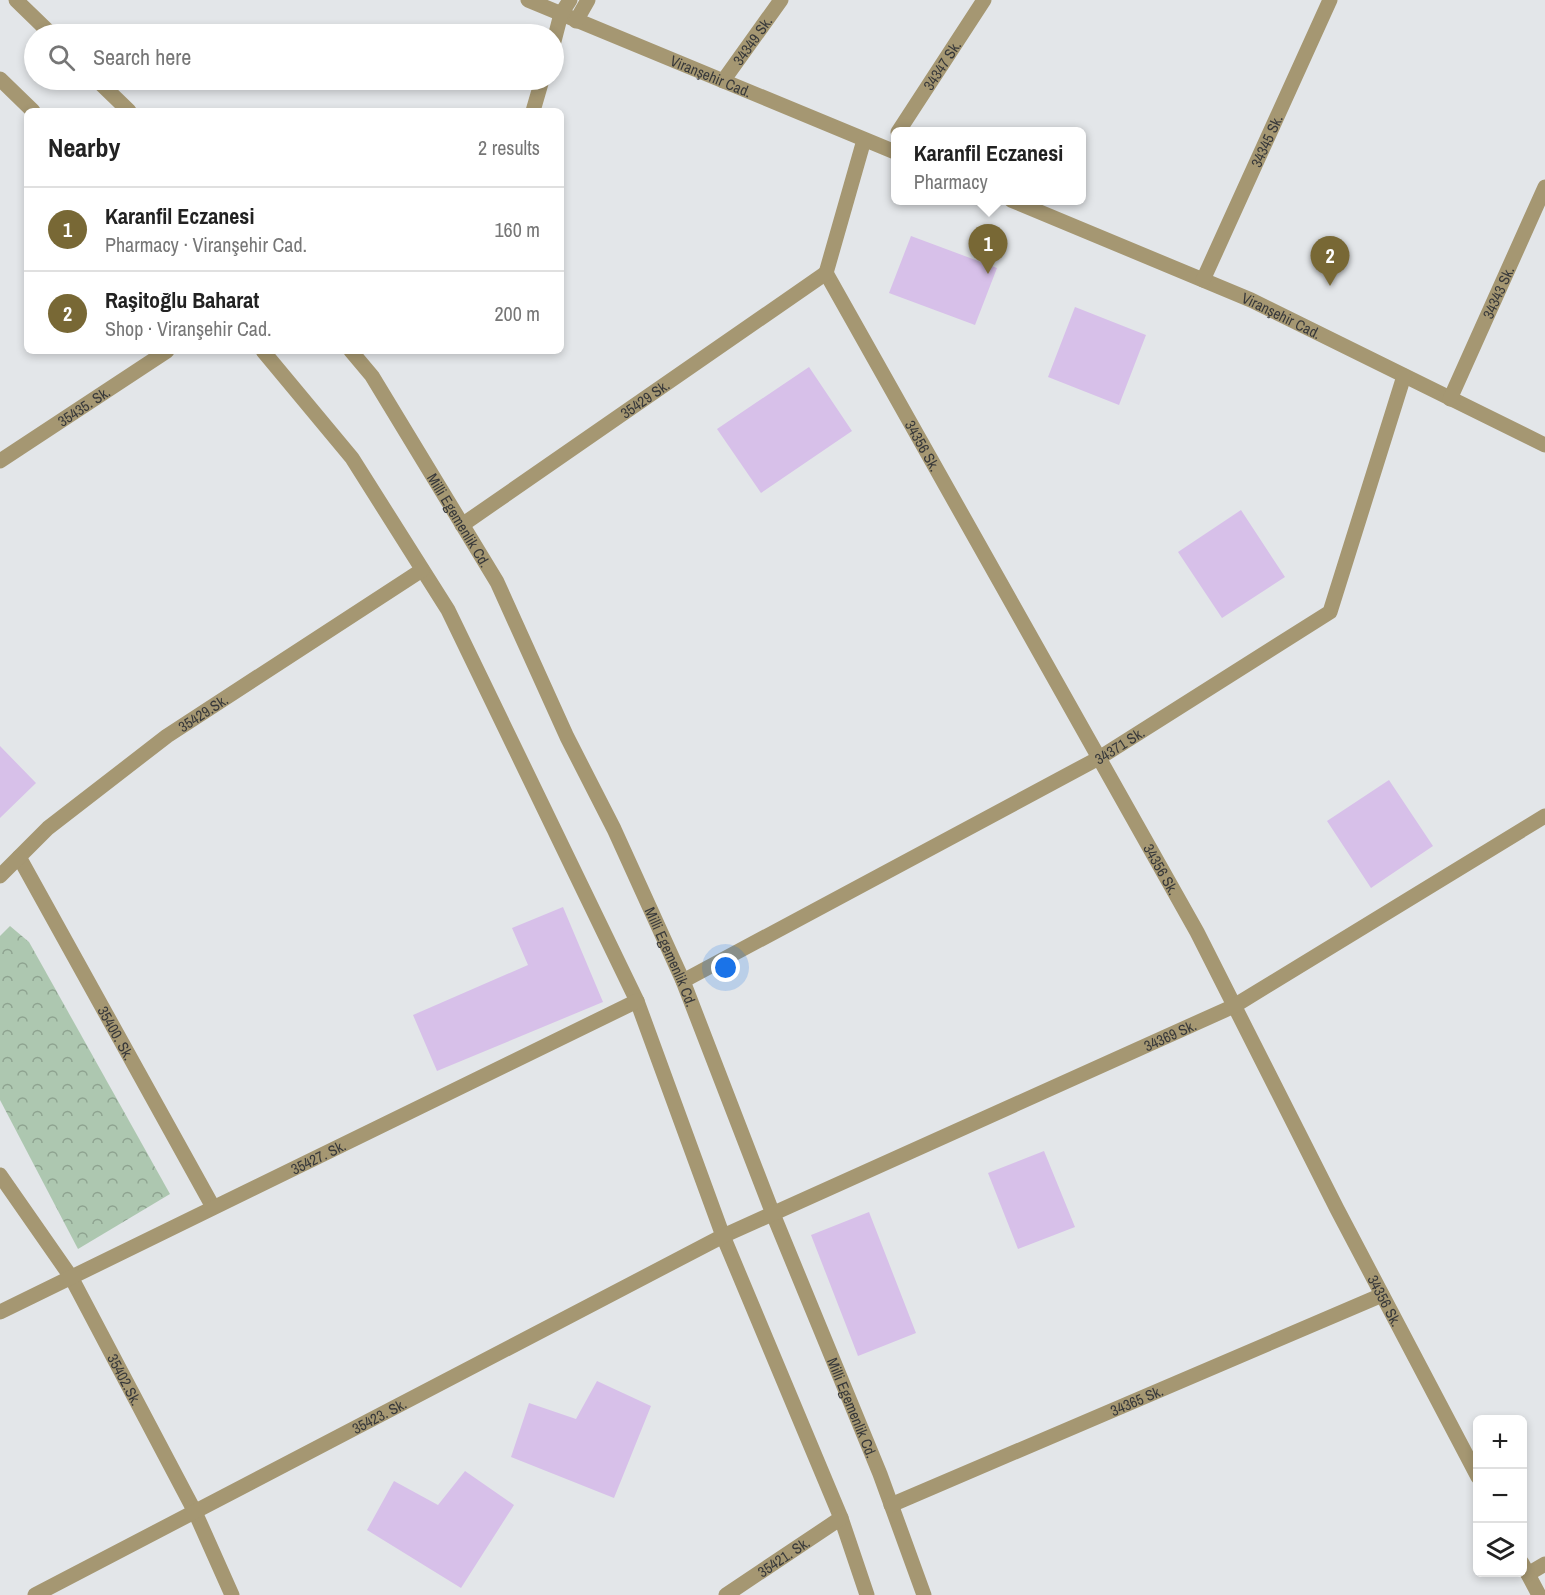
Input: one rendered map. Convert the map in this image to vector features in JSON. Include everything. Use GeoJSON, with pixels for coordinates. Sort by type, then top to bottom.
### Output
{"type":"FeatureCollection","features":[{"type":"Feature","properties":{"kind":"street","name":"Viranşehir Cad."},"geometry":{"type":"LineString","coordinates":[[528,0],[864,140],[891,146]]}},
{"type":"Feature","properties":{"kind":"street"},"geometry":{"type":"LineString","coordinates":[[558,24],[561,14],[570,0]]}},
{"type":"Feature","properties":{"kind":"street"},"geometry":{"type":"LineString","coordinates":[[576,21],[588,0]]}},
{"type":"Feature","properties":{"kind":"street","name":"34349 Sk."},"geometry":{"type":"LineString","coordinates":[[723,81],[781,0]]}},
{"type":"Feature","properties":{"kind":"street","name":"34347 Sk."},"geometry":{"type":"LineString","coordinates":[[901,127],[984,0]]}},
{"type":"Feature","properties":{"kind":"street","name":"34345 Sk."},"geometry":{"type":"LineString","coordinates":[[1203,280],[1330,0]]}},
{"type":"Feature","properties":{"kind":"street"},"geometry":{"type":"LineString","coordinates":[[25,3],[43,24]]}},
{"type":"Feature","properties":{"kind":"street"},"geometry":{"type":"LineString","coordinates":[[0,79],[30,108]]}},
{"type":"Feature","properties":{"kind":"street"},"geometry":{"type":"LineString","coordinates":[[107,90],[126,108]]}},
{"type":"Feature","properties":{"kind":"street"},"geometry":{"type":"LineString","coordinates":[[534,108],[539,90]]}},
{"type":"Feature","properties":{"kind":"street"},"geometry":{"type":"LineString","coordinates":[[826,273],[864,140]]}},
{"type":"Feature","properties":{"kind":"street","name":"34343 Sk."},"geometry":{"type":"LineString","coordinates":[[1450,399],[1545,187]]}},
{"type":"Feature","properties":{"kind":"street","name":"Viranşehir Cad."},"geometry":{"type":"LineString","coordinates":[[1021,205],[1251,300],[1545,445]]}},
{"type":"Feature","properties":{"kind":"street","name":"35429 Sk."},"geometry":{"type":"LineString","coordinates":[[462,525],[826,273]]}},
{"type":"Feature","properties":{"kind":"street","name":"34356 Sk."},"geometry":{"type":"LineString","coordinates":[[826,273],[1197,933],[1474,1469]]}},
{"type":"Feature","properties":{"kind":"street","name":"35435. Sk."},"geometry":{"type":"LineString","coordinates":[[0,461],[161,354]]}},
{"type":"Feature","properties":{"kind":"street"},"geometry":{"type":"LineString","coordinates":[[265,354],[352,458],[448,610],[637,1001],[723,1236],[841,1518],[867,1595]]}},
{"type":"Feature","properties":{"kind":"street","name":"Milli Egemenlik Cd."},"geometry":{"type":"LineString","coordinates":[[354,354],[372,376],[497,582],[567,737],[614,829],[683,981],[773,1214],[891,1505],[924,1595]]}},
{"type":"Feature","properties":{"kind":"street","name":"34371 Sk."},"geometry":{"type":"LineString","coordinates":[[683,981],[1099,758],[1330,612],[1404,376]]}},
{"type":"Feature","properties":{"kind":"street","name":"35429.Sk."},"geometry":{"type":"LineString","coordinates":[[0,876],[48,828],[167,736],[422,570]]}},
{"type":"Feature","properties":{"kind":"street","name":"34369 Sk."},"geometry":{"type":"LineString","coordinates":[[723,1236],[1234,1006],[1545,816]]}},
{"type":"Feature","properties":{"kind":"street","name":"35400. Sk."},"geometry":{"type":"LineString","coordinates":[[19,857],[213,1207]]}},
{"type":"Feature","properties":{"kind":"street","name":"35427. Sk."},"geometry":{"type":"LineString","coordinates":[[0,1312],[637,1001]]}},
{"type":"Feature","properties":{"kind":"street","name":"35402.Sk."},"geometry":{"type":"LineString","coordinates":[[0,1175],[71,1277],[195,1512],[232,1595]]}},
{"type":"Feature","properties":{"kind":"street","name":"35423. Sk."},"geometry":{"type":"LineString","coordinates":[[35,1595],[723,1236]]}},
{"type":"Feature","properties":{"kind":"street","name":"34365 Sk."},"geometry":{"type":"LineString","coordinates":[[891,1505],[1382,1295]]}},
{"type":"Feature","properties":{"kind":"street","name":"35421. Sk."},"geometry":{"type":"LineString","coordinates":[[726,1595],[841,1518]]}},
{"type":"Feature","properties":{"kind":"street"},"geometry":{"type":"LineString","coordinates":[[1527,1568],[1545,1564]]}},
{"type":"Feature","properties":{"kind":"street"},"geometry":{"type":"LineString","coordinates":[[1527,1573],[1539,1595]]}},
{"type":"Feature","properties":{"kind":"green space"},"geometry":{"type":"Polygon","coordinates":[[[10,926],[29,942],[170,1194],[78,1249],[0,1100],[0,936],[10,926]]]}},
{"type":"Feature","properties":{"kind":"building"},"geometry":{"type":"Polygon","coordinates":[[[911,236],[997,268],[975,325],[889,293],[911,236]]]}},
{"type":"Feature","properties":{"kind":"building"},"geometry":{"type":"Polygon","coordinates":[[[1075,307],[1146,335],[1119,405],[1048,377],[1075,307]]]}},
{"type":"Feature","properties":{"kind":"building"},"geometry":{"type":"Polygon","coordinates":[[[809,367],[852,431],[761,493],[717,429],[809,367]]]}},
{"type":"Feature","properties":{"kind":"building"},"geometry":{"type":"Polygon","coordinates":[[[1241,510],[1285,577],[1222,618],[1178,552],[1241,510]]]}},
{"type":"Feature","properties":{"kind":"building"},"geometry":{"type":"Polygon","coordinates":[[[0,746],[36,783],[0,818],[0,746]]]}},
{"type":"Feature","properties":{"kind":"building"},"geometry":{"type":"Polygon","coordinates":[[[1389,780],[1433,846],[1371,888],[1327,821],[1389,780]]]}},
{"type":"Feature","properties":{"kind":"building"},"geometry":{"type":"Polygon","coordinates":[[[563,907],[603,1002],[437,1071],[413,1015],[528,965],[512,928],[563,907]]]}},
{"type":"Feature","properties":{"kind":"building"},"geometry":{"type":"Polygon","coordinates":[[[1044,1151],[1075,1227],[1018,1249],[988,1173],[1044,1151]]]}},
{"type":"Feature","properties":{"kind":"building"},"geometry":{"type":"Polygon","coordinates":[[[869,1212],[916,1333],[858,1356],[811,1235],[869,1212]]]}},
{"type":"Feature","properties":{"kind":"building"},"geometry":{"type":"Polygon","coordinates":[[[597,1381],[651,1406],[614,1498],[511,1457],[529,1403],[576,1419],[597,1381]]]}},
{"type":"Feature","properties":{"kind":"building"},"geometry":{"type":"Polygon","coordinates":[[[465,1471],[514,1505],[461,1588],[367,1530],[394,1481],[438,1505],[465,1471]]]}},
{"type":"Feature","properties":{"kind":"place","name":"Karanfil Eczanesi"},"geometry":{"type":"Point","coordinates":[988,274]}},
{"type":"Feature","properties":{"kind":"place","name":"Raşitoğlu Baharat"},"geometry":{"type":"Point","coordinates":[1330,286]}}]}
